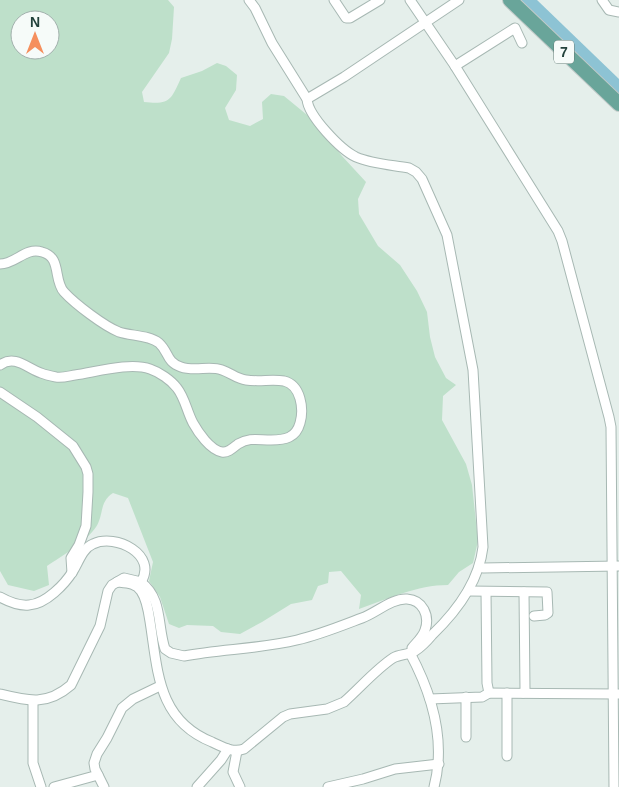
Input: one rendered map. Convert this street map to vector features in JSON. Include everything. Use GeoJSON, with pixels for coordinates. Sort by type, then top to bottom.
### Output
{"type":"FeatureCollection","features":[{"type":"Feature","properties":{"kind":"main road","name":"7"},"geometry":{"type":"LineString","coordinates":[[513,1],[619,104]]}},
{"type":"Feature","properties":{"kind":"street"},"geometry":{"type":"LineString","coordinates":[[117,582],[131,584],[142,591],[147,605],[160,686],[177,716],[190,732],[232,750],[244,749],[283,717],[290,714],[336,707],[394,658],[420,648],[448,620],[468,590],[479,567],[483,547],[473,370],[448,235],[422,179],[416,172],[409,168],[356,156],[332,138],[308,106],[307,99],[272,43],[255,8],[249,0]]}},
{"type":"Feature","properties":{"kind":"street"},"geometry":{"type":"LineString","coordinates":[[334,0],[346,18],[350,18],[380,0]]}},
{"type":"Feature","properties":{"kind":"street"},"geometry":{"type":"LineString","coordinates":[[410,0],[455,66],[534,191],[562,241],[609,417],[616,566],[614,787]]}},
{"type":"Feature","properties":{"kind":"street"},"geometry":{"type":"LineString","coordinates":[[307,99],[344,77],[459,0]]}},
{"type":"Feature","properties":{"kind":"street"},"geometry":{"type":"LineString","coordinates":[[602,0],[609,10],[619,12]]}},
{"type":"Feature","properties":{"kind":"street"},"geometry":{"type":"LineString","coordinates":[[455,66],[515,28],[522,43]]}},
{"type":"Feature","properties":{"kind":"street"},"geometry":{"type":"LineString","coordinates":[[0,264],[9,262],[24,253],[35,250],[44,252],[55,260],[62,290],[78,306],[119,332],[144,337],[158,343],[171,362],[181,367],[196,370],[210,368],[223,370],[237,378],[247,380],[285,381],[293,385],[301,400],[301,422],[296,432],[285,440],[258,438],[240,443],[228,452],[220,452],[209,444],[193,424],[178,389],[151,369],[141,367],[125,368],[59,377],[40,373],[19,361],[4,362],[0,365]]}},
{"type":"Feature","properties":{"kind":"street"},"geometry":{"type":"LineString","coordinates":[[0,392],[37,417],[73,446],[86,467],[88,474],[86,526],[79,545],[71,558],[72,573]]}},
{"type":"Feature","properties":{"kind":"street"},"geometry":{"type":"LineString","coordinates":[[0,597],[20,605],[40,602],[56,590],[72,573],[87,548],[94,543],[113,541],[123,543],[135,550],[144,561],[146,569],[141,582]]}},
{"type":"Feature","properties":{"kind":"street"},"geometry":{"type":"LineString","coordinates":[[479,567],[616,566]]}},
{"type":"Feature","properties":{"kind":"street"},"geometry":{"type":"LineString","coordinates":[[0,694],[33,701],[64,691],[71,685],[100,626],[108,591],[124,578],[141,582],[149,589],[156,601],[165,649],[176,655],[184,656],[297,640],[368,616],[399,600],[406,599],[415,601],[421,606],[425,611],[427,622],[424,632],[410,653]]}},
{"type":"Feature","properties":{"kind":"street"},"geometry":{"type":"LineString","coordinates":[[468,590],[486,592],[548,592],[548,613],[534,616]]}},
{"type":"Feature","properties":{"kind":"street"},"geometry":{"type":"LineString","coordinates":[[486,592],[487,683],[489,693]]}},
{"type":"Feature","properties":{"kind":"street"},"geometry":{"type":"LineString","coordinates":[[523,693],[525,690],[524,592]]}},
{"type":"Feature","properties":{"kind":"street"},"geometry":{"type":"LineString","coordinates":[[410,653],[430,699],[437,722],[439,764],[434,787]]}},
{"type":"Feature","properties":{"kind":"street"},"geometry":{"type":"LineString","coordinates":[[104,787],[94,763],[122,708],[133,699],[160,686]]}},
{"type":"Feature","properties":{"kind":"street"},"geometry":{"type":"LineString","coordinates":[[430,699],[482,697],[489,693],[616,694]]}},
{"type":"Feature","properties":{"kind":"street"},"geometry":{"type":"LineString","coordinates":[[507,693],[507,756]]}},
{"type":"Feature","properties":{"kind":"street"},"geometry":{"type":"LineString","coordinates":[[466,698],[466,737]]}},
{"type":"Feature","properties":{"kind":"street"},"geometry":{"type":"LineString","coordinates":[[33,701],[33,763],[41,787]]}},
{"type":"Feature","properties":{"kind":"street"},"geometry":{"type":"LineString","coordinates":[[197,787],[232,750]]}},
{"type":"Feature","properties":{"kind":"street"},"geometry":{"type":"LineString","coordinates":[[232,750],[233,772],[240,787]]}},
{"type":"Feature","properties":{"kind":"street"},"geometry":{"type":"LineString","coordinates":[[328,787],[363,780],[395,769],[439,764]]}},
{"type":"Feature","properties":{"kind":"street"},"geometry":{"type":"LineString","coordinates":[[54,787],[98,775]]}},
{"type":"Feature","properties":{"kind":"green space"},"geometry":{"type":"Polygon","coordinates":[[[0,0],[168,0],[174,7],[169,53],[142,92],[144,102],[164,102],[172,96],[181,78],[202,71],[217,63],[226,66],[237,75],[236,90],[225,108],[229,120],[250,126],[263,119],[262,102],[271,94],[284,96],[312,119],[366,182],[358,199],[359,214],[378,246],[400,265],[417,291],[427,312],[435,357],[446,378],[456,385],[443,396],[442,420],[466,464],[472,485],[478,541],[473,563],[459,572],[448,585],[425,587],[359,609],[361,595],[341,571],[329,572],[328,583],[318,586],[312,600],[291,604],[240,634],[221,632],[213,626],[187,625],[179,628],[169,624],[160,597],[149,581],[153,562],[128,498],[113,493],[106,500],[92,533],[47,566],[49,585],[34,591],[8,585],[0,571],[0,0]]]}},
{"type":"Feature","properties":{"kind":"water"},"geometry":{"type":"Polygon","coordinates":[[[521,0],[537,0],[619,79],[619,96],[521,0]]]}}]}
